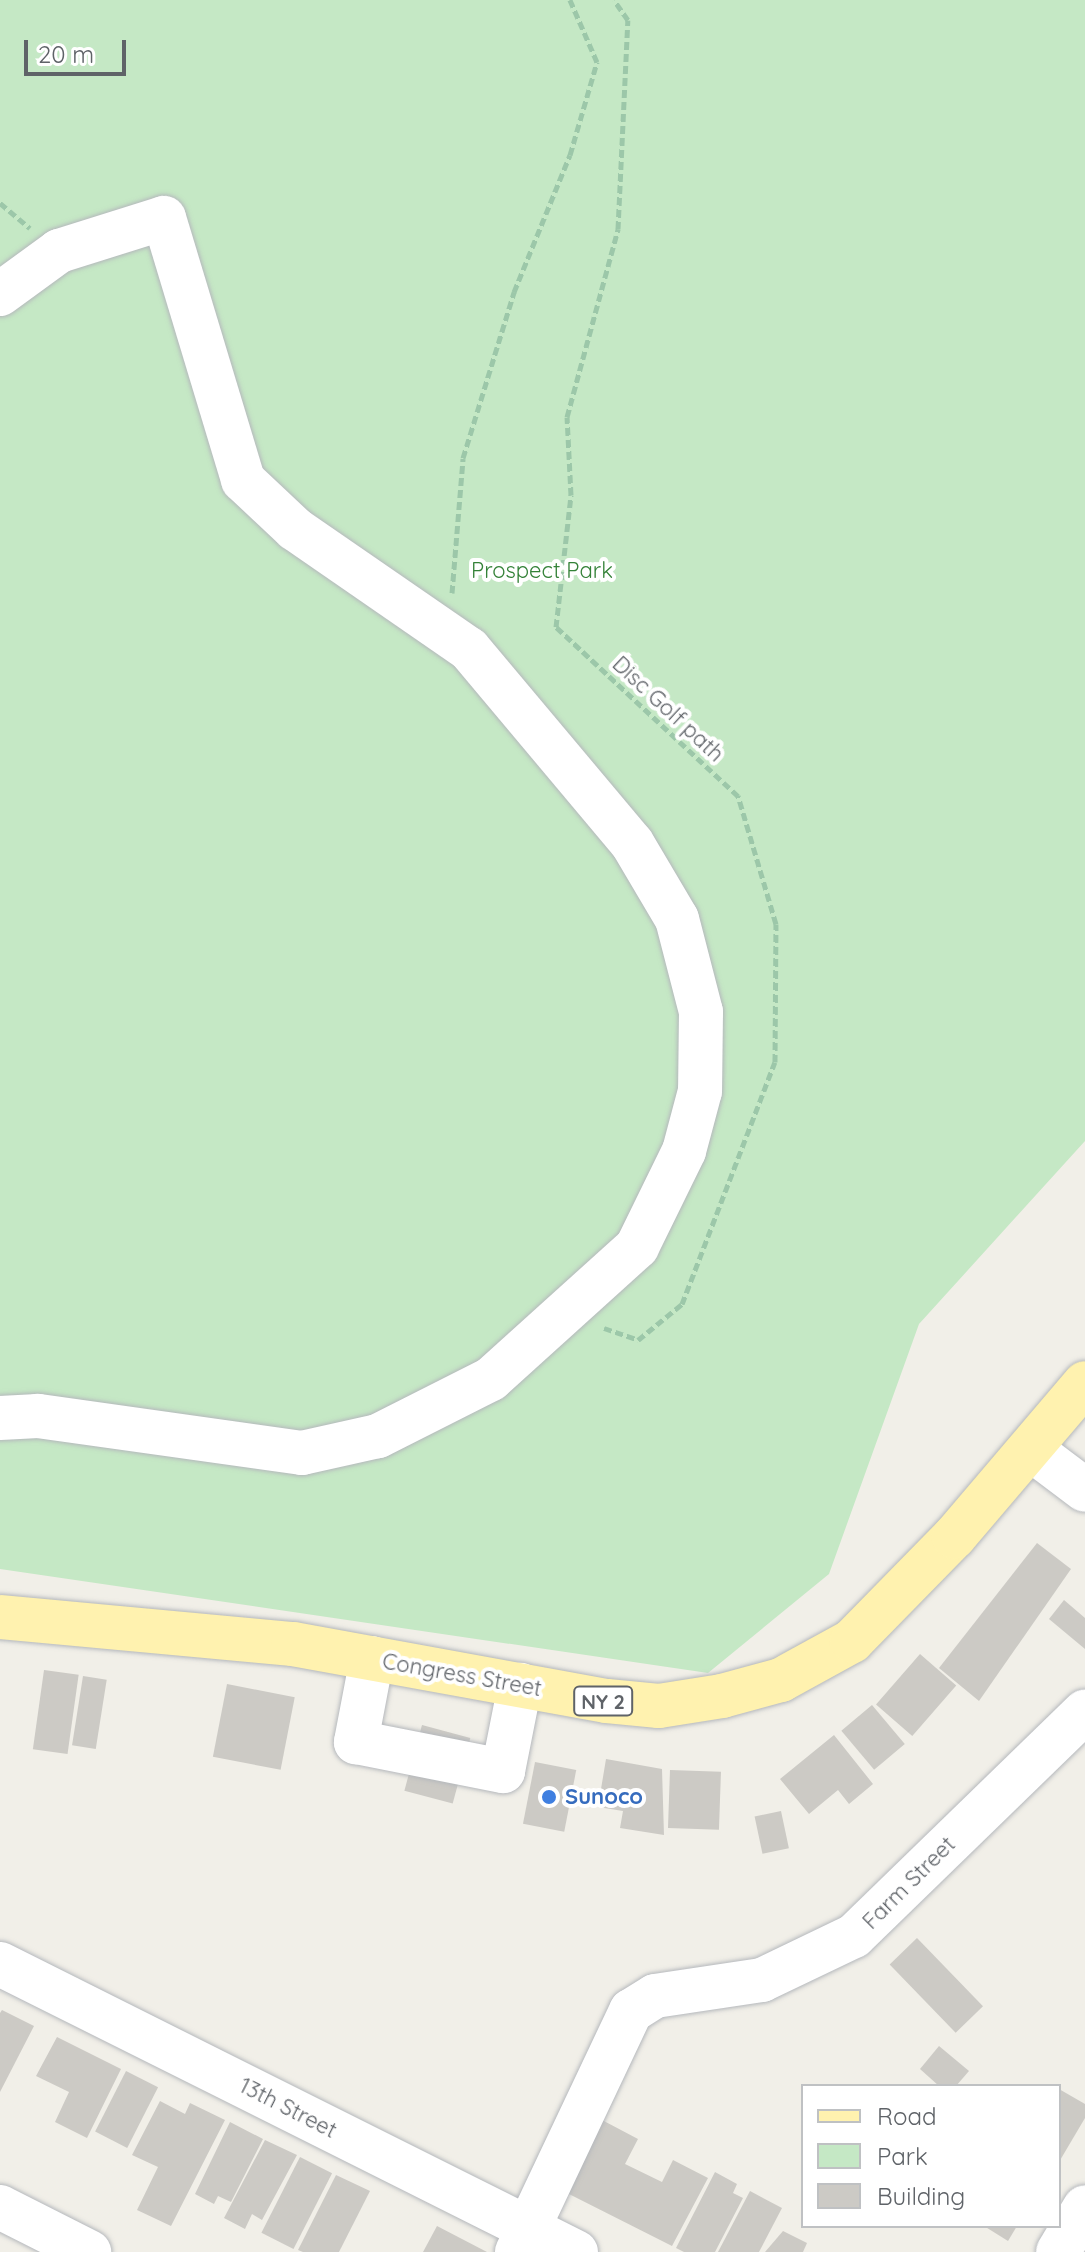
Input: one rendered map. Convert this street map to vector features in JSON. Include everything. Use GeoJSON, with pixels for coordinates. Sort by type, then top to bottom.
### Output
{"type":"FeatureCollection","features":[{"type":"Feature","properties":{"kind":"main road","name":"Congress Street"},"geometry":{"type":"LineString","coordinates":[[0,1617],[117,1623],[372,1658],[659,1706],[781,1680],[852,1641],[1032,1450],[1085,1383]]}},
{"type":"Feature","properties":{"kind":"street"},"geometry":{"type":"LineString","coordinates":[[0,294],[59,251],[164,218],[243,480],[295,529],[391,591],[469,649],[632,843],[677,919],[701,1012],[700,1091],[684,1151],[637,1247],[491,1379],[378,1436],[302,1453],[38,1416],[0,1418]]}},
{"type":"Feature","properties":{"kind":"street"},"geometry":{"type":"LineString","coordinates":[[1032,1450],[1085,1490]]}},
{"type":"Feature","properties":{"kind":"street"},"geometry":{"type":"LineString","coordinates":[[372,1658],[356,1742],[503,1771],[520,1685]]}},
{"type":"Feature","properties":{"kind":"street","name":"Farm Street"},"geometry":{"type":"LineString","coordinates":[[523,2240],[631,2011],[655,1996],[762,1980],[854,1936],[1085,1711]]}},
{"type":"Feature","properties":{"kind":"street","name":"13th Street"},"geometry":{"type":"LineString","coordinates":[[0,1964],[523,2240],[576,2252]]}},
{"type":"Feature","properties":{"kind":"street"},"geometry":{"type":"LineString","coordinates":[[0,2207],[89,2252]]}},
{"type":"Feature","properties":{"kind":"street"},"geometry":{"type":"LineString","coordinates":[[1058,2252],[1085,2207]]}},
{"type":"Feature","properties":{"kind":"path"},"geometry":{"type":"LineString","coordinates":[[469,649],[451,610],[463,458],[514,292],[570,155],[597,62],[570,0]]}},
{"type":"Feature","properties":{"kind":"path","name":"Disc Golf path"},"geometry":{"type":"LineString","coordinates":[[564,1313],[638,1340],[682,1304],[775,1062],[776,924],[738,796],[556,627],[571,495],[567,417],[618,229],[628,20],[614,0]]}},
{"type":"Feature","properties":{"kind":"green space","name":"Prospect Park"},"geometry":{"type":"Polygon","coordinates":[[[0,0],[1085,0],[1085,1141],[919,1324],[829,1574],[708,1673],[0,1569],[0,0]]]}},
{"type":"Feature","properties":{"kind":"building"},"geometry":{"type":"Polygon","coordinates":[[[1037,1543],[1071,1569],[979,1701],[939,1668],[1037,1543]]]}},
{"type":"Feature","properties":{"kind":"building"},"geometry":{"type":"Polygon","coordinates":[[[1064,1600],[1085,1618],[1085,1649],[1049,1619],[1064,1600]]]}},
{"type":"Feature","properties":{"kind":"building"},"geometry":{"type":"Polygon","coordinates":[[[920,1654],[956,1685],[912,1736],[876,1705],[920,1654]]]}},
{"type":"Feature","properties":{"kind":"building"},"geometry":{"type":"Polygon","coordinates":[[[44,1670],[79,1675],[68,1754],[33,1749],[44,1670]]]}},
{"type":"Feature","properties":{"kind":"building"},"geometry":{"type":"Polygon","coordinates":[[[83,1676],[107,1680],[96,1749],[72,1745],[83,1676]]]}},
{"type":"Feature","properties":{"kind":"building"},"geometry":{"type":"Polygon","coordinates":[[[227,1684],[295,1697],[281,1770],[213,1757],[227,1684]]]}},
{"type":"Feature","properties":{"kind":"building"},"geometry":{"type":"Polygon","coordinates":[[[872,1705],[905,1744],[874,1770],[841,1731],[872,1705]]]}},
{"type":"Feature","properties":{"kind":"building"},"geometry":{"type":"Polygon","coordinates":[[[422,1725],[470,1738],[453,1804],[404,1791],[422,1725]]]}},
{"type":"Feature","properties":{"kind":"building"},"geometry":{"type":"Polygon","coordinates":[[[834,1735],[873,1784],[849,1804],[838,1790],[809,1814],[780,1779],[834,1735]]]}},
{"type":"Feature","properties":{"kind":"building"},"geometry":{"type":"Polygon","coordinates":[[[606,1759],[662,1769],[664,1835],[620,1828],[623,1811],[598,1807],[606,1759]]]}},
{"type":"Feature","properties":{"kind":"building","name":"Sunoco"},"geometry":{"type":"Polygon","coordinates":[[[535,1762],[576,1770],[564,1832],[523,1824],[535,1762]]]}},
{"type":"Feature","properties":{"kind":"building"},"geometry":{"type":"Polygon","coordinates":[[[670,1770],[721,1772],[719,1830],[668,1828],[670,1770]]]}},
{"type":"Feature","properties":{"kind":"building"},"geometry":{"type":"Polygon","coordinates":[[[781,1811],[789,1848],[762,1854],[755,1817],[781,1811]]]}},
{"type":"Feature","properties":{"kind":"building"},"geometry":{"type":"Polygon","coordinates":[[[917,1938],[983,2006],[956,2033],[890,1964],[917,1938]]]}},
{"type":"Feature","properties":{"kind":"building"},"geometry":{"type":"Polygon","coordinates":[[[2,2010],[34,2026],[0,2092],[0,2013],[2,2010]]]}},
{"type":"Feature","properties":{"kind":"building"},"geometry":{"type":"Polygon","coordinates":[[[57,2037],[121,2069],[87,2138],[55,2122],[69,2092],[36,2076],[57,2037]]]}},
{"type":"Feature","properties":{"kind":"building"},"geometry":{"type":"Polygon","coordinates":[[[939,2046],[969,2071],[958,2084],[937,2084],[920,2069],[939,2046]]]}},
{"type":"Feature","properties":{"kind":"building"},"geometry":{"type":"Polygon","coordinates":[[[126,2071],[158,2087],[127,2148],[95,2132],[126,2071]]]}},
{"type":"Feature","properties":{"kind":"building"},"geometry":{"type":"Polygon","coordinates":[[[1061,2090],[1085,2104],[1085,2118],[1061,2159],[1061,2090]]]}},
{"type":"Feature","properties":{"kind":"building"},"geometry":{"type":"Polygon","coordinates":[[[160,2101],[185,2114],[190,2103],[225,2120],[171,2226],[137,2210],[158,2167],[132,2155],[160,2101]]]}},
{"type":"Feature","properties":{"kind":"building"},"geometry":{"type":"Polygon","coordinates":[[[602,2120],[638,2139],[625,2164],[662,2182],[673,2160],[708,2178],[672,2246],[565,2192],[602,2120]]]}},
{"type":"Feature","properties":{"kind":"building"},"geometry":{"type":"Polygon","coordinates":[[[230,2122],[263,2139],[231,2202],[218,2196],[214,2204],[195,2194],[230,2122]]]}},
{"type":"Feature","properties":{"kind":"building"},"geometry":{"type":"Polygon","coordinates":[[[265,2140],[297,2155],[262,2220],[252,2214],[245,2229],[224,2218],[265,2140]]]}},
{"type":"Feature","properties":{"kind":"building"},"geometry":{"type":"Polygon","coordinates":[[[300,2157],[332,2173],[293,2249],[261,2233],[300,2157]]]}},
{"type":"Feature","properties":{"kind":"building"},"geometry":{"type":"Polygon","coordinates":[[[715,2172],[737,2184],[733,2193],[743,2198],[715,2252],[684,2252],[676,2248],[715,2172]]]}},
{"type":"Feature","properties":{"kind":"building"},"geometry":{"type":"Polygon","coordinates":[[[336,2175],[370,2191],[339,2252],[298,2250],[336,2175]]]}},
{"type":"Feature","properties":{"kind":"building"},"geometry":{"type":"Polygon","coordinates":[[[750,2191],[782,2208],[759,2252],[718,2252],[750,2191]]]}},
{"type":"Feature","properties":{"kind":"building"},"geometry":{"type":"Polygon","coordinates":[[[437,2226],[487,2252],[423,2252],[437,2226]]]}},
{"type":"Feature","properties":{"kind":"building"},"geometry":{"type":"Polygon","coordinates":[[[987,2228],[1016,2228],[1008,2241],[987,2228]]]}},
{"type":"Feature","properties":{"kind":"building"},"geometry":{"type":"Polygon","coordinates":[[[783,2231],[807,2243],[803,2252],[765,2252],[783,2231]]]}},
{"type":"Feature","properties":{"kind":"place","name":"Sunoco"},"geometry":{"type":"Point","coordinates":[549,1797]}}]}
